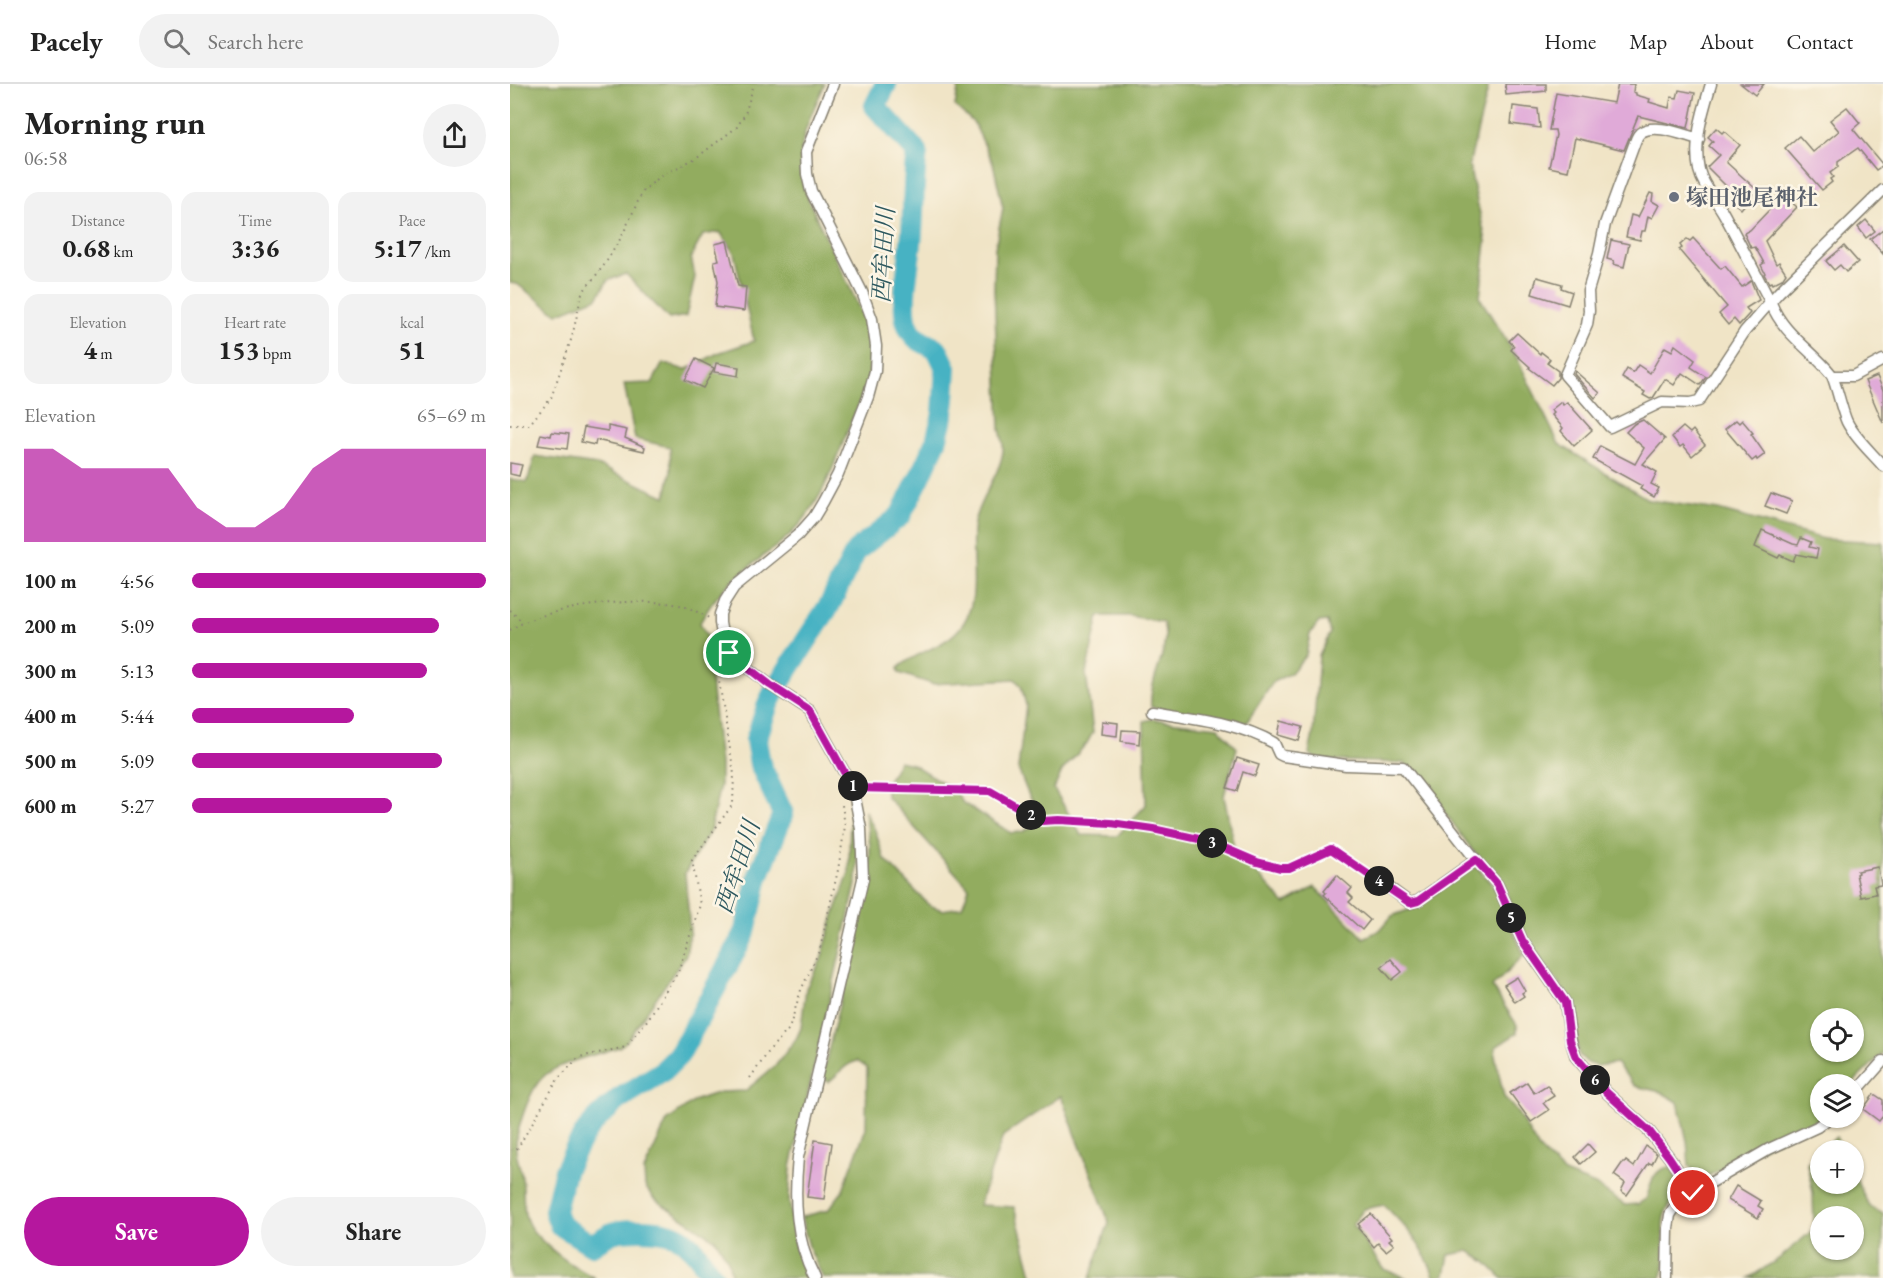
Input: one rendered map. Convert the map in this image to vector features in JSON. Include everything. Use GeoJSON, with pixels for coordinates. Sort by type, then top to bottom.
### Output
{"type":"FeatureCollection","features":[{"type":"Feature","properties":{"kind":"street"},"geometry":{"type":"LineString","coordinates":[[815,1278],[805,1256],[800,1236],[795,1192],[798,1157],[863,879],[861,829],[853,788],[810,711],[770,685],[729,653],[723,639],[720,614],[734,587],[798,535],[824,502],[838,474],[868,397],[875,371],[876,346],[872,319],[862,292],[811,190],[807,174],[806,152],[833,84]]}},
{"type":"Feature","properties":{"kind":"street"},"geometry":{"type":"LineString","coordinates":[[1711,84],[1699,139],[1700,171],[1704,184],[1723,211],[1776,316],[1782,325],[1833,376],[1839,402],[1848,425],[1883,466]]}},
{"type":"Feature","properties":{"kind":"street"},"geometry":{"type":"LineString","coordinates":[[1699,139],[1663,130],[1651,129],[1640,133],[1605,224],[1588,291],[1587,326],[1565,375],[1610,427],[1662,402],[1699,401],[1745,331],[1779,292],[1883,190]]}},
{"type":"Feature","properties":{"kind":"street"},"geometry":{"type":"LineString","coordinates":[[1833,376],[1853,376],[1883,360]]}},
{"type":"Feature","properties":{"kind":"street"},"geometry":{"type":"LineString","coordinates":[[1152,711],[1215,722],[1255,734],[1274,743],[1279,754],[1283,756],[1346,765],[1403,767],[1497,884],[1522,940],[1565,1002],[1570,1041],[1576,1057],[1606,1092],[1649,1131],[1693,1193]]}},
{"type":"Feature","properties":{"kind":"street"},"geometry":{"type":"LineString","coordinates":[[1377,879],[1410,903],[1418,901],[1476,860]]}},
{"type":"Feature","properties":{"kind":"street"},"geometry":{"type":"LineString","coordinates":[[1864,1083],[1883,1061]]}},
{"type":"Feature","properties":{"kind":"street"},"geometry":{"type":"LineString","coordinates":[[1667,1278],[1668,1228],[1670,1215],[1675,1208],[1693,1193],[1769,1149],[1815,1128]]}},
{"type":"Feature","properties":{"kind":"path"},"geometry":{"type":"LineString","coordinates":[[510,425],[529,425],[551,398],[572,337],[582,293],[605,264],[644,190],[661,176],[696,158],[737,127],[745,114],[754,84]]}},
{"type":"Feature","properties":{"kind":"path"},"geometry":{"type":"LineString","coordinates":[[510,630],[530,619],[606,603],[645,601],[680,605],[720,623]]}},
{"type":"Feature","properties":{"kind":"path"},"geometry":{"type":"LineString","coordinates":[[510,610],[522,622]]}},
{"type":"Feature","properties":{"kind":"path"},"geometry":{"type":"LineString","coordinates":[[516,1149],[558,1079],[579,1057],[626,1047],[648,1019],[678,972],[700,905],[692,860],[733,804],[735,774],[719,681],[729,653]]}},
{"type":"Feature","properties":{"kind":"path"},"geometry":{"type":"LineString","coordinates":[[750,1078],[772,1047],[789,1029],[801,990],[820,949],[838,870],[845,826],[842,805],[853,788],[990,791],[1042,821],[1111,823],[1153,829],[1208,841],[1257,862],[1280,868],[1289,868],[1331,849],[1377,879]]}},
{"type":"Feature","properties":{"kind":"green space"},"geometry":{"type":"Polygon","coordinates":[[[510,84],[825,84],[804,135],[801,153],[802,178],[813,211],[866,323],[870,344],[870,364],[865,388],[831,472],[816,502],[784,540],[727,586],[700,623],[713,653],[710,673],[720,764],[720,785],[710,831],[685,873],[690,931],[686,955],[626,1042],[619,1047],[568,1063],[549,1072],[537,1084],[520,1124],[516,1151],[529,1225],[554,1251],[595,1278],[510,1278],[510,479],[527,482],[535,456],[597,465],[666,497],[671,471],[670,447],[635,439],[624,384],[652,383],[663,363],[685,370],[718,353],[754,341],[734,253],[720,232],[703,235],[691,257],[695,277],[686,316],[669,319],[626,274],[608,280],[597,298],[557,314],[517,284],[510,283],[510,84]]]}},
{"type":"Feature","properties":{"kind":"green space"},"geometry":{"type":"Polygon","coordinates":[[[959,84],[1487,84],[1488,89],[1469,165],[1486,241],[1480,298],[1517,358],[1559,444],[1649,500],[1718,510],[1824,539],[1883,542],[1883,1053],[1862,1074],[1810,1074],[1810,1124],[1706,1177],[1689,1166],[1687,1141],[1678,1102],[1661,1092],[1635,1086],[1616,1063],[1597,1066],[1588,1063],[1579,1055],[1568,997],[1527,939],[1503,884],[1473,851],[1414,770],[1404,763],[1317,760],[1309,753],[1313,735],[1319,656],[1330,633],[1327,621],[1319,622],[1310,634],[1306,655],[1291,673],[1273,682],[1245,725],[1151,707],[1153,686],[1164,643],[1163,622],[1130,616],[1099,616],[1086,673],[1093,732],[1087,743],[1062,771],[1054,789],[1081,835],[1117,836],[1146,805],[1144,721],[1152,719],[1218,727],[1237,748],[1224,796],[1234,848],[1285,904],[1315,887],[1364,938],[1380,930],[1392,916],[1416,907],[1472,866],[1477,867],[1494,887],[1524,955],[1492,987],[1517,1025],[1517,1033],[1496,1047],[1495,1056],[1504,1097],[1517,1112],[1539,1149],[1564,1173],[1595,1185],[1625,1205],[1638,1204],[1647,1198],[1656,1174],[1670,1167],[1683,1194],[1672,1202],[1663,1222],[1665,1255],[1661,1278],[1502,1278],[1486,1262],[1469,1251],[1449,1255],[1445,1275],[1435,1278],[1414,1238],[1384,1205],[1364,1209],[1353,1224],[1383,1269],[1407,1278],[1090,1278],[1109,1222],[1061,1096],[1003,1136],[979,1205],[1014,1207],[1033,1278],[823,1278],[810,1250],[801,1217],[828,1210],[842,1192],[866,1128],[867,1068],[857,1061],[845,1067],[828,1082],[822,1077],[869,881],[870,845],[865,811],[875,830],[884,858],[929,905],[942,910],[962,907],[969,888],[886,796],[886,784],[899,761],[912,764],[955,790],[963,803],[1011,833],[1022,832],[1039,823],[1036,806],[1029,796],[1018,769],[1026,705],[1021,686],[1015,679],[932,684],[899,673],[898,668],[945,641],[959,629],[967,618],[973,592],[974,523],[980,504],[998,469],[1003,451],[994,289],[995,248],[1003,208],[993,163],[974,123],[955,106],[959,84]]]}},
{"type":"Feature","properties":{"kind":"green space"},"geometry":{"type":"Polygon","coordinates":[[[850,810],[858,853],[857,880],[791,1167],[789,1198],[795,1246],[810,1278],[732,1278],[728,1260],[716,1240],[654,1199],[645,1186],[644,1171],[667,1121],[696,1100],[720,1092],[745,1091],[776,1065],[796,1039],[801,1028],[806,988],[821,960],[849,873],[850,810]]]}},
{"type":"Feature","properties":{"kind":"green space"},"geometry":{"type":"Polygon","coordinates":[[[1810,1160],[1810,1178],[1807,1163],[1810,1160]]]}},
{"type":"Feature","properties":{"kind":"green space"},"geometry":{"type":"Polygon","coordinates":[[[1813,1194],[1863,1194],[1869,1206],[1883,1214],[1883,1278],[1749,1278],[1780,1258],[1810,1232],[1810,1260],[1864,1260],[1864,1206],[1813,1206],[1813,1194]]]}},
{"type":"Feature","properties":{"kind":"building"},"geometry":{"type":"Polygon","coordinates":[[[1505,84],[1546,84],[1546,91],[1506,95],[1505,84]]]}},
{"type":"Feature","properties":{"kind":"building"},"geometry":{"type":"Polygon","coordinates":[[[1618,84],[1634,84],[1633,92],[1636,95],[1669,108],[1671,97],[1677,98],[1679,90],[1695,93],[1688,128],[1638,116],[1624,150],[1575,138],[1568,171],[1549,167],[1556,135],[1555,130],[1549,130],[1556,93],[1614,103],[1618,84]]]}},
{"type":"Feature","properties":{"kind":"building"},"geometry":{"type":"Polygon","coordinates":[[[1741,84],[1764,84],[1755,95],[1741,84]]]}},
{"type":"Feature","properties":{"kind":"building"},"geometry":{"type":"Polygon","coordinates":[[[1513,106],[1538,109],[1540,128],[1511,124],[1513,106]]]}},
{"type":"Feature","properties":{"kind":"building"},"geometry":{"type":"Polygon","coordinates":[[[1847,107],[1860,123],[1853,129],[1883,165],[1876,170],[1858,148],[1838,162],[1838,167],[1830,173],[1833,177],[1830,179],[1832,182],[1822,190],[1785,148],[1799,136],[1813,152],[1839,131],[1830,120],[1847,107]]]}},
{"type":"Feature","properties":{"kind":"building"},"geometry":{"type":"Polygon","coordinates":[[[1716,128],[1722,133],[1724,131],[1740,145],[1726,162],[1757,190],[1741,209],[1734,203],[1738,198],[1707,167],[1719,155],[1709,146],[1713,141],[1708,137],[1716,128]]]}},
{"type":"Feature","properties":{"kind":"building"},"geometry":{"type":"Polygon","coordinates":[[[1650,193],[1653,194],[1652,201],[1659,205],[1652,218],[1648,216],[1645,231],[1642,231],[1640,240],[1626,237],[1631,215],[1638,217],[1650,193]]]}},
{"type":"Feature","properties":{"kind":"building"},"geometry":{"type":"Polygon","coordinates":[[[1781,193],[1797,207],[1765,241],[1776,264],[1779,262],[1786,273],[1782,279],[1772,284],[1764,274],[1761,265],[1764,263],[1755,247],[1751,248],[1744,233],[1750,230],[1770,209],[1768,207],[1781,193]]]}},
{"type":"Feature","properties":{"kind":"building"},"geometry":{"type":"Polygon","coordinates":[[[1866,220],[1875,231],[1866,238],[1858,227],[1866,220]]]}},
{"type":"Feature","properties":{"kind":"building"},"geometry":{"type":"Polygon","coordinates":[[[1883,229],[1883,254],[1870,239],[1883,229]]]}},
{"type":"Feature","properties":{"kind":"building"},"geometry":{"type":"Polygon","coordinates":[[[1693,238],[1721,269],[1725,266],[1742,287],[1751,281],[1759,300],[1746,308],[1750,313],[1739,325],[1734,319],[1728,325],[1719,314],[1727,307],[1679,250],[1682,248],[1680,245],[1687,239],[1690,241],[1693,238]]]}},
{"type":"Feature","properties":{"kind":"building"},"geometry":{"type":"Polygon","coordinates":[[[1611,240],[1629,244],[1624,267],[1613,264],[1614,261],[1607,259],[1611,240]]]}},
{"type":"Feature","properties":{"kind":"building"},"geometry":{"type":"Polygon","coordinates":[[[727,241],[738,286],[746,287],[744,311],[715,307],[718,281],[714,261],[719,260],[715,244],[727,241]]]}},
{"type":"Feature","properties":{"kind":"building"},"geometry":{"type":"Polygon","coordinates":[[[1844,246],[1858,262],[1846,272],[1840,265],[1834,270],[1826,261],[1844,246]]]}},
{"type":"Feature","properties":{"kind":"building"},"geometry":{"type":"Polygon","coordinates":[[[1537,277],[1562,284],[1561,288],[1572,292],[1568,305],[1532,294],[1537,277]]]}},
{"type":"Feature","properties":{"kind":"building"},"geometry":{"type":"Polygon","coordinates":[[[1517,333],[1540,354],[1541,352],[1550,359],[1547,363],[1558,371],[1558,378],[1552,385],[1529,368],[1511,350],[1514,346],[1509,341],[1517,333]]]}},
{"type":"Feature","properties":{"kind":"building"},"geometry":{"type":"Polygon","coordinates":[[[1675,345],[1695,360],[1691,367],[1706,377],[1700,385],[1682,373],[1674,385],[1665,379],[1650,399],[1643,395],[1645,392],[1622,378],[1627,369],[1633,373],[1638,365],[1650,373],[1665,347],[1672,351],[1675,345]]]}},
{"type":"Feature","properties":{"kind":"building"},"geometry":{"type":"Polygon","coordinates":[[[696,359],[714,368],[703,388],[685,380],[696,359]]]}},
{"type":"Feature","properties":{"kind":"building"},"geometry":{"type":"Polygon","coordinates":[[[716,363],[739,367],[738,376],[714,372],[716,363]]]}},
{"type":"Feature","properties":{"kind":"building"},"geometry":{"type":"Polygon","coordinates":[[[1575,371],[1600,393],[1595,398],[1574,374],[1575,371]]]}},
{"type":"Feature","properties":{"kind":"building"},"geometry":{"type":"Polygon","coordinates":[[[1877,376],[1883,390],[1883,423],[1865,381],[1877,376]]]}},
{"type":"Feature","properties":{"kind":"building"},"geometry":{"type":"Polygon","coordinates":[[[1561,402],[1563,405],[1567,402],[1592,430],[1574,446],[1561,431],[1563,428],[1552,415],[1554,413],[1551,410],[1561,402]]]}},
{"type":"Feature","properties":{"kind":"building"},"geometry":{"type":"Polygon","coordinates":[[[1643,420],[1665,439],[1643,464],[1657,472],[1651,484],[1659,488],[1654,497],[1640,489],[1642,486],[1593,459],[1600,446],[1635,464],[1644,448],[1626,432],[1634,424],[1643,420]]]}},
{"type":"Feature","properties":{"kind":"building"},"geometry":{"type":"Polygon","coordinates":[[[1736,420],[1739,423],[1742,420],[1753,433],[1751,434],[1765,454],[1757,460],[1756,458],[1752,461],[1725,429],[1736,420]]]}},
{"type":"Feature","properties":{"kind":"building"},"geometry":{"type":"Polygon","coordinates":[[[608,426],[627,430],[625,438],[645,447],[644,451],[596,440],[595,445],[581,442],[584,427],[608,431],[608,426]]]}},
{"type":"Feature","properties":{"kind":"building"},"geometry":{"type":"Polygon","coordinates":[[[1683,427],[1690,433],[1693,430],[1705,445],[1692,456],[1672,437],[1683,427]]]}},
{"type":"Feature","properties":{"kind":"building"},"geometry":{"type":"Polygon","coordinates":[[[552,432],[569,434],[567,449],[538,445],[541,434],[551,436],[552,432]]]}},
{"type":"Feature","properties":{"kind":"building"},"geometry":{"type":"Polygon","coordinates":[[[510,463],[522,465],[519,476],[510,474],[510,463]]]}},
{"type":"Feature","properties":{"kind":"building"},"geometry":{"type":"Polygon","coordinates":[[[1771,493],[1792,501],[1786,514],[1765,506],[1771,493]]]}},
{"type":"Feature","properties":{"kind":"building"},"geometry":{"type":"Polygon","coordinates":[[[1762,530],[1793,544],[1798,545],[1801,538],[1811,542],[1809,547],[1818,549],[1816,558],[1796,554],[1793,561],[1780,555],[1778,558],[1755,547],[1762,530]]]}},
{"type":"Feature","properties":{"kind":"building"},"geometry":{"type":"Polygon","coordinates":[[[1102,721],[1118,723],[1117,736],[1101,734],[1102,721]]]}},
{"type":"Feature","properties":{"kind":"building"},"geometry":{"type":"Polygon","coordinates":[[[1281,721],[1303,727],[1299,741],[1278,735],[1281,721]]]}},
{"type":"Feature","properties":{"kind":"building"},"geometry":{"type":"Polygon","coordinates":[[[1122,730],[1140,731],[1139,744],[1121,741],[1122,730]]]}},
{"type":"Feature","properties":{"kind":"building"},"geometry":{"type":"Polygon","coordinates":[[[1237,758],[1259,765],[1255,776],[1243,772],[1237,791],[1227,788],[1237,758]]]}},
{"type":"Feature","properties":{"kind":"building"},"geometry":{"type":"Polygon","coordinates":[[[1878,867],[1881,885],[1874,886],[1876,894],[1861,897],[1857,871],[1878,867]]]}},
{"type":"Feature","properties":{"kind":"building"},"geometry":{"type":"Polygon","coordinates":[[[1337,875],[1352,888],[1348,893],[1353,898],[1349,902],[1370,920],[1362,930],[1324,895],[1326,893],[1324,891],[1337,875]]]}},
{"type":"Feature","properties":{"kind":"building"},"geometry":{"type":"Polygon","coordinates":[[[1391,959],[1402,972],[1392,980],[1381,967],[1391,959]]]}},
{"type":"Feature","properties":{"kind":"building"},"geometry":{"type":"Polygon","coordinates":[[[1517,977],[1525,991],[1522,993],[1524,996],[1515,1002],[1504,985],[1517,977]]]}},
{"type":"Feature","properties":{"kind":"building"},"geometry":{"type":"Polygon","coordinates":[[[1527,1082],[1534,1093],[1547,1085],[1554,1096],[1543,1103],[1549,1110],[1531,1122],[1510,1093],[1527,1082]]]}},
{"type":"Feature","properties":{"kind":"building"},"geometry":{"type":"Polygon","coordinates":[[[1874,1094],[1883,1100],[1883,1116],[1879,1121],[1864,1108],[1874,1094]]]}},
{"type":"Feature","properties":{"kind":"building"},"geometry":{"type":"Polygon","coordinates":[[[815,1140],[832,1143],[824,1199],[807,1197],[815,1140]]]}},
{"type":"Feature","properties":{"kind":"building"},"geometry":{"type":"Polygon","coordinates":[[[1588,1144],[1595,1152],[1581,1164],[1575,1157],[1588,1144]]]}},
{"type":"Feature","properties":{"kind":"building"},"geometry":{"type":"Polygon","coordinates":[[[1646,1146],[1657,1154],[1652,1164],[1649,1163],[1627,1195],[1621,1191],[1625,1183],[1614,1175],[1623,1162],[1626,1161],[1634,1167],[1646,1146]]]}},
{"type":"Feature","properties":{"kind":"building"},"geometry":{"type":"Polygon","coordinates":[[[1736,1186],[1761,1201],[1758,1206],[1763,1209],[1758,1218],[1728,1200],[1736,1186]]]}},
{"type":"Feature","properties":{"kind":"building"},"geometry":{"type":"Polygon","coordinates":[[[1371,1214],[1392,1238],[1389,1240],[1394,1245],[1386,1251],[1378,1243],[1374,1247],[1358,1228],[1360,1226],[1358,1224],[1371,1214]]]}},
{"type":"Feature","properties":{"kind":"waterway","name":"西牟田川"},"geometry":{"type":"LineString","coordinates":[[714,1278],[692,1248],[677,1236],[655,1231],[625,1230],[614,1232],[592,1245],[560,1225],[555,1211],[565,1171],[587,1130],[619,1099],[662,1072],[679,1055],[744,935],[758,877],[783,814],[760,764],[756,740],[768,704],[830,604],[856,551],[900,516],[936,441],[943,414],[946,368],[937,349],[919,340],[912,333],[905,313],[917,152],[875,106],[886,84]]}},
{"type":"Feature","properties":{"kind":"place","name":"塚田池尾神社"},"geometry":{"type":"Point","coordinates":[1674,197]}},
{"type":"Feature","properties":{"kind":"route"},"geometry":{"type":"LineString","coordinates":[[729,653],[770,685],[810,711],[853,788],[990,791],[1042,821],[1111,823],[1153,829],[1208,841],[1257,862],[1280,868],[1289,868],[1331,849],[1410,903],[1418,901],[1476,860],[1497,884],[1522,940],[1565,1002],[1570,1041],[1576,1057],[1606,1092],[1649,1131],[1693,1193]]}}]}
